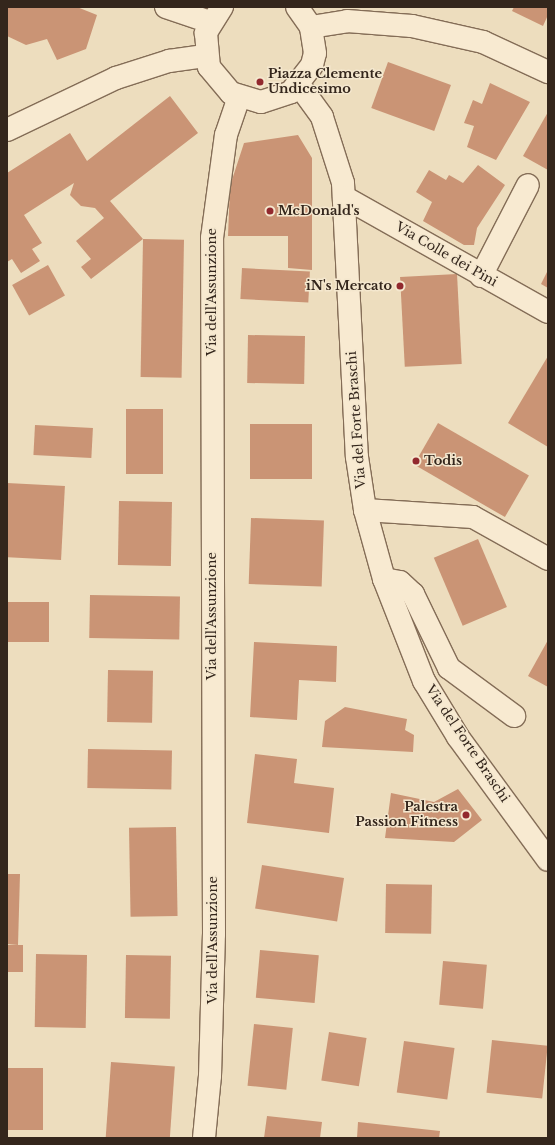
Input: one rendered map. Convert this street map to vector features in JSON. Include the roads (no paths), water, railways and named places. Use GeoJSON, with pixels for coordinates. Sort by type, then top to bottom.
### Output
{"type":"FeatureCollection","features":[{"type":"Feature","properties":{"kind":"street"},"geometry":{"type":"LineString","coordinates":[[166,7],[216,15],[205,56],[215,78],[239,98],[261,102],[279,98],[299,85],[309,72],[315,53],[311,27],[297,7]]}},
{"type":"Feature","properties":{"kind":"street"},"geometry":{"type":"LineString","coordinates":[[311,27],[347,21],[412,26],[494,45],[548,72]]}},
{"type":"Feature","properties":{"kind":"street"},"geometry":{"type":"LineString","coordinates":[[7,130],[116,78],[169,61],[205,56]]}},
{"type":"Feature","properties":{"kind":"street","name":"Via del Forte Braschi"},"geometry":{"type":"LineString","coordinates":[[299,85],[322,117],[344,197],[354,410],[365,510],[384,579],[428,687],[462,742],[548,860]]}},
{"type":"Feature","properties":{"kind":"street","name":"Via dell'Assunzione"},"geometry":{"type":"LineString","coordinates":[[204,1138],[210,1076],[214,934],[212,238],[226,135],[239,98]]}},
{"type":"Feature","properties":{"kind":"street"},"geometry":{"type":"LineString","coordinates":[[481,276],[528,185]]}},
{"type":"Feature","properties":{"kind":"street","name":"Via Colle dei Pini"},"geometry":{"type":"LineString","coordinates":[[344,197],[481,276],[548,312]]}},
{"type":"Feature","properties":{"kind":"street"},"geometry":{"type":"LineString","coordinates":[[365,510],[473,516],[548,559]]}},
{"type":"Feature","properties":{"kind":"street"},"geometry":{"type":"LineString","coordinates":[[384,579],[400,582],[410,589],[449,668],[514,716]]}},
{"type":"Feature","properties":{"kind":"place","name":"Piazza Clemente Undicesimo"},"geometry":{"type":"Point","coordinates":[260,82]}},
{"type":"Feature","properties":{"kind":"place","name":"McDonald's"},"geometry":{"type":"Point","coordinates":[270,211]}},
{"type":"Feature","properties":{"kind":"place","name":"iN's Mercato"},"geometry":{"type":"Point","coordinates":[400,286]}},
{"type":"Feature","properties":{"kind":"place","name":"Todis"},"geometry":{"type":"Point","coordinates":[416,461]}},
{"type":"Feature","properties":{"kind":"place","name":"Palestra Passion Fitness"},"geometry":{"type":"Point","coordinates":[466,815]}}]}
